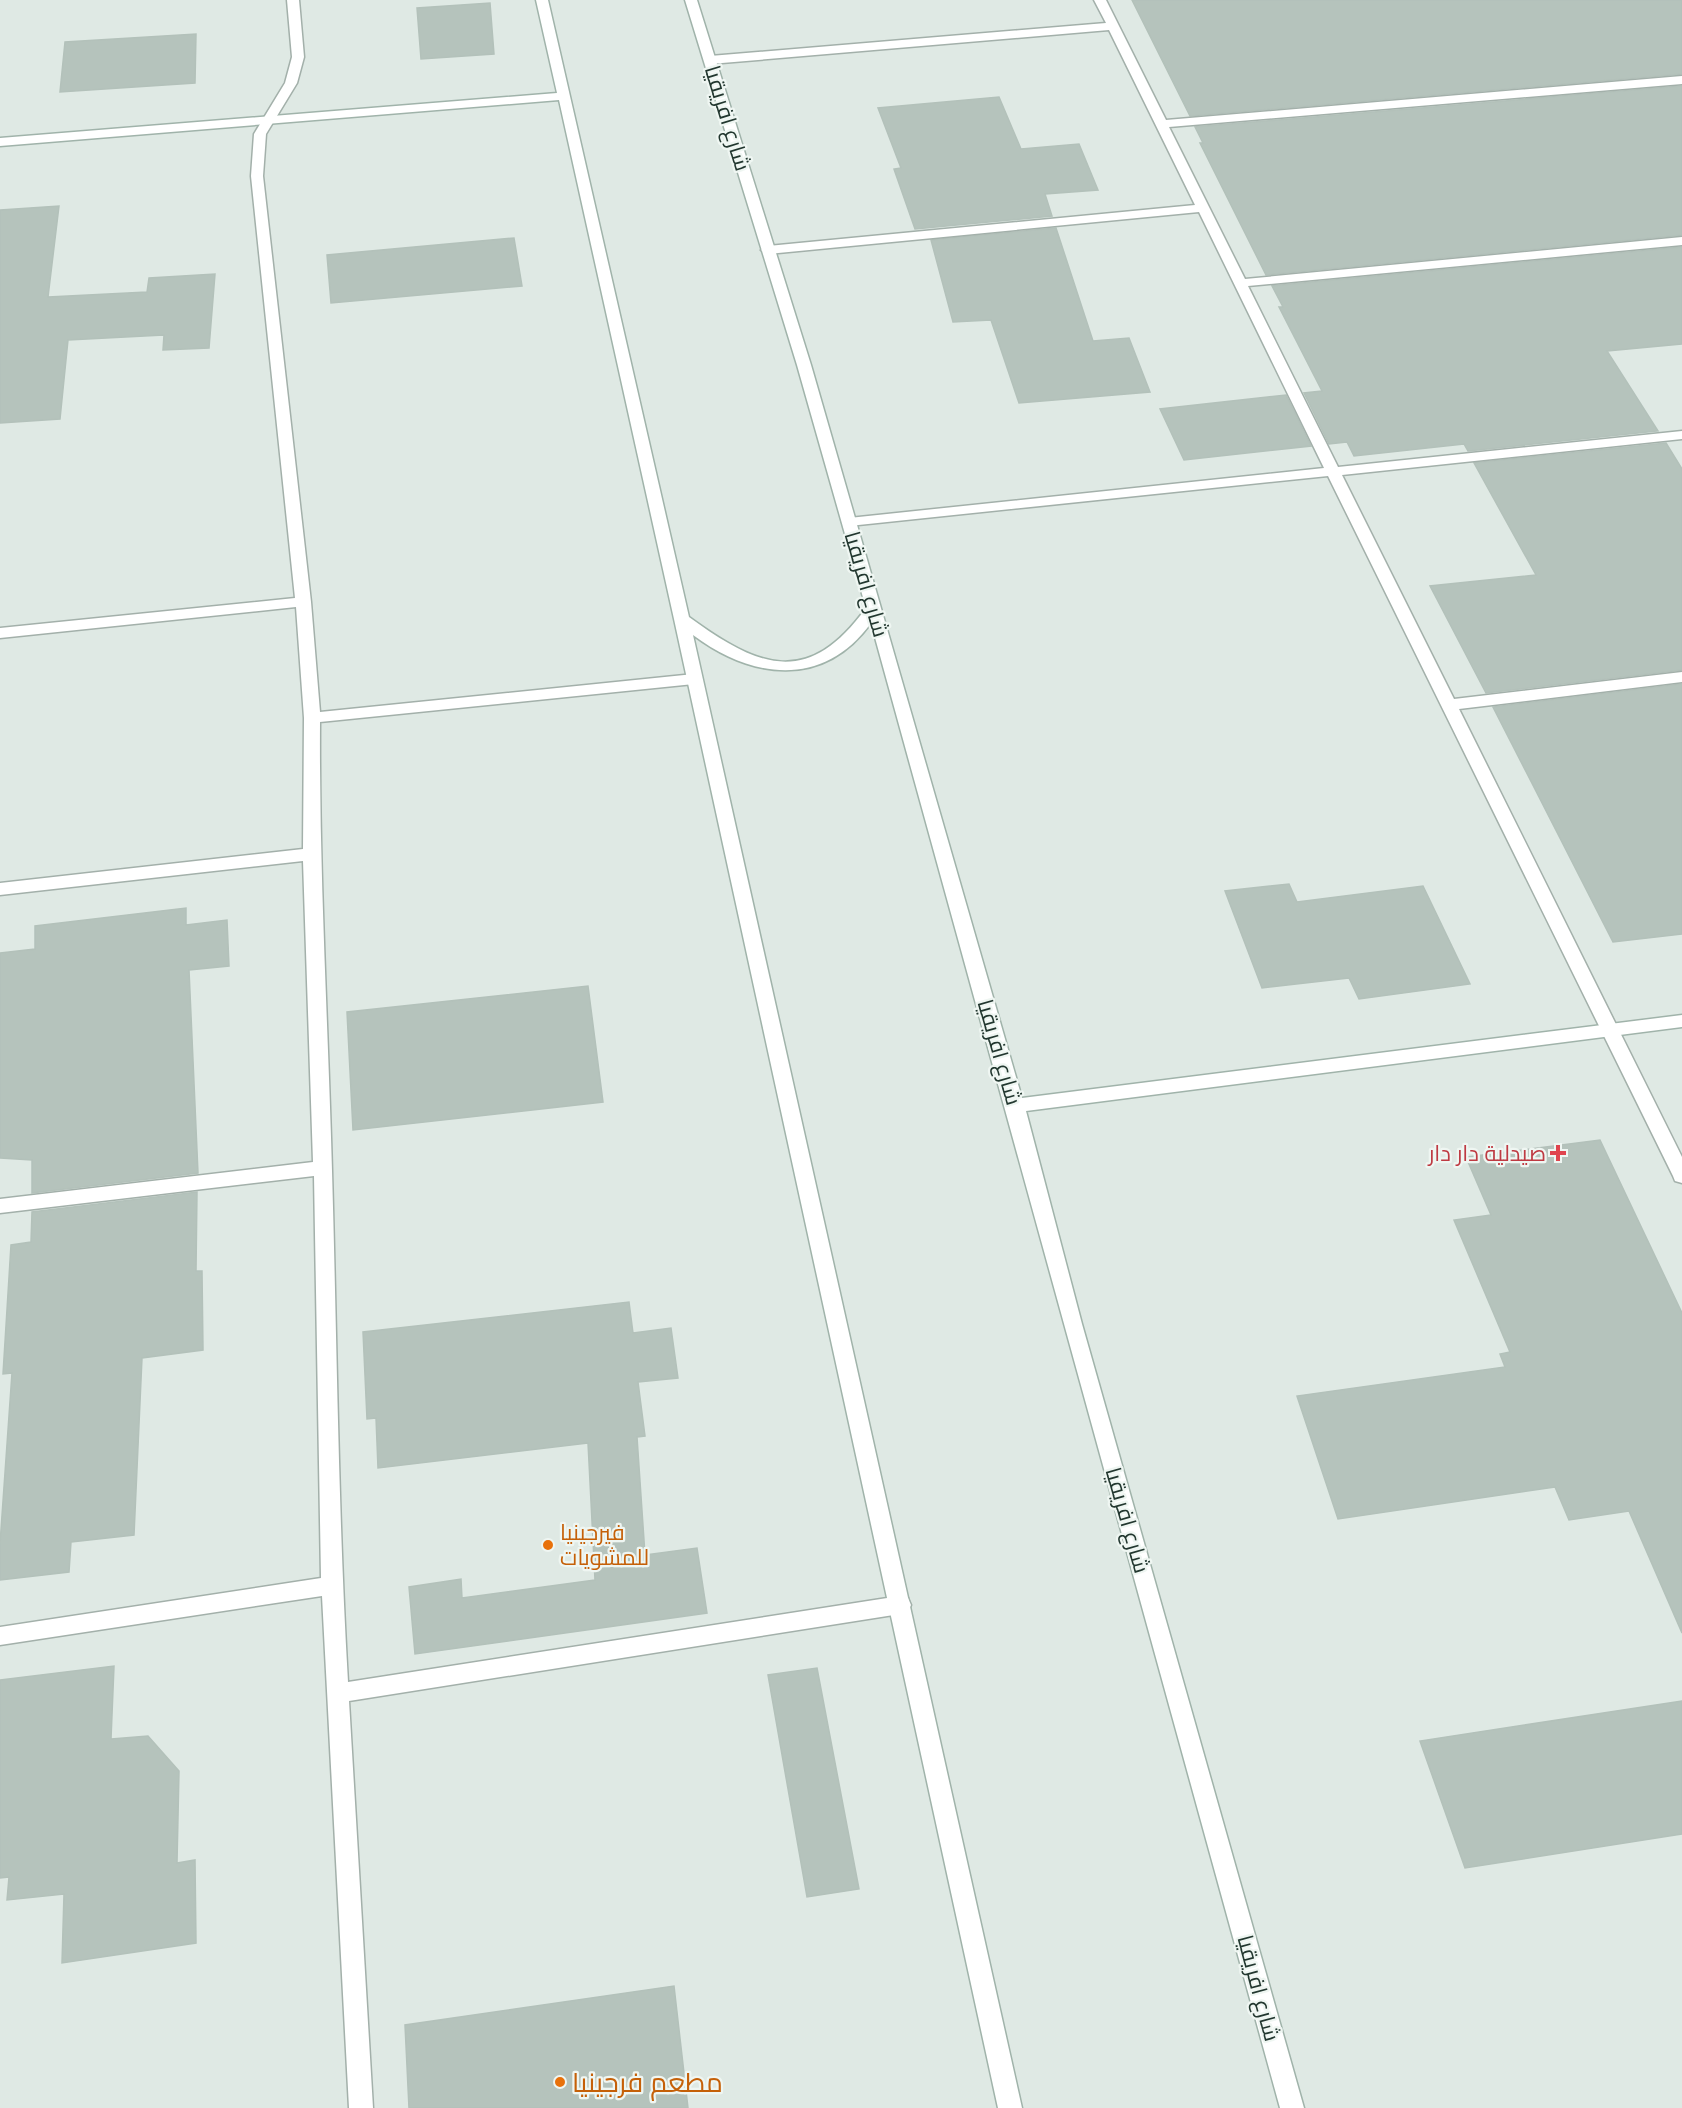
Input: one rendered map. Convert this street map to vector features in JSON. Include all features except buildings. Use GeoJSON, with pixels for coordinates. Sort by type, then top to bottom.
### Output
{"type":"FeatureCollection","features":[{"type":"Feature","properties":{"kind":"street"},"geometry":{"type":"LineString","coordinates":[[293,0],[298,57],[291,83],[260,134],[257,176],[303,602],[312,718],[311,854],[323,1168],[332,1585],[362,2108]]}},
{"type":"Feature","properties":{"kind":"street"},"geometry":{"type":"LineString","coordinates":[[542,0],[682,618],[1010,2108]]}},
{"type":"Feature","properties":{"kind":"street","name":"شارع افريقيا"},"geometry":{"type":"LineString","coordinates":[[691,0],[874,608],[1015,1106],[1072,1324],[1292,2108]]}},
{"type":"Feature","properties":{"kind":"street"},"geometry":{"type":"LineString","coordinates":[[1100,0],[1682,1176]]}},
{"type":"Feature","properties":{"kind":"street"},"geometry":{"type":"LineString","coordinates":[[710,60],[1113,26]]}},
{"type":"Feature","properties":{"kind":"street"},"geometry":{"type":"LineString","coordinates":[[1162,124],[1682,80]]}},
{"type":"Feature","properties":{"kind":"street"},"geometry":{"type":"LineString","coordinates":[[0,142],[565,96]]}},
{"type":"Feature","properties":{"kind":"street"},"geometry":{"type":"LineString","coordinates":[[768,250],[1203,208]]}},
{"type":"Feature","properties":{"kind":"street"},"geometry":{"type":"LineString","coordinates":[[1240,283],[1682,241]]}},
{"type":"Feature","properties":{"kind":"street"},"geometry":{"type":"LineString","coordinates":[[849,522],[1682,435]]}},
{"type":"Feature","properties":{"kind":"street"},"geometry":{"type":"LineString","coordinates":[[0,633],[303,602]]}},
{"type":"Feature","properties":{"kind":"street"},"geometry":{"type":"LineString","coordinates":[[682,618],[726,650],[742,658],[778,666],[802,665],[835,652],[858,633],[874,608]]}},
{"type":"Feature","properties":{"kind":"street"},"geometry":{"type":"LineString","coordinates":[[1449,705],[1682,677]]}},
{"type":"Feature","properties":{"kind":"street"},"geometry":{"type":"LineString","coordinates":[[312,718],[694,679]]}},
{"type":"Feature","properties":{"kind":"street"},"geometry":{"type":"LineString","coordinates":[[0,889],[311,854]]}},
{"type":"Feature","properties":{"kind":"street"},"geometry":{"type":"LineString","coordinates":[[1015,1106],[1682,1021]]}},
{"type":"Feature","properties":{"kind":"street"},"geometry":{"type":"LineString","coordinates":[[0,1206],[323,1168]]}},
{"type":"Feature","properties":{"kind":"street"},"geometry":{"type":"LineString","coordinates":[[0,1636],[332,1585]]}},
{"type":"Feature","properties":{"kind":"street"},"geometry":{"type":"LineString","coordinates":[[338,1693],[900,1605]]}},
{"type":"Feature","properties":{"kind":"place","name":"صيدلية دار دار"},"geometry":{"type":"Point","coordinates":[1558,1153]}},
{"type":"Feature","properties":{"kind":"place","name":"فيرجينيا للمشويات"},"geometry":{"type":"Point","coordinates":[548,1545]}},
{"type":"Feature","properties":{"kind":"place","name":"مطعم فرجينيا"},"geometry":{"type":"Point","coordinates":[560,2082]}}]}
